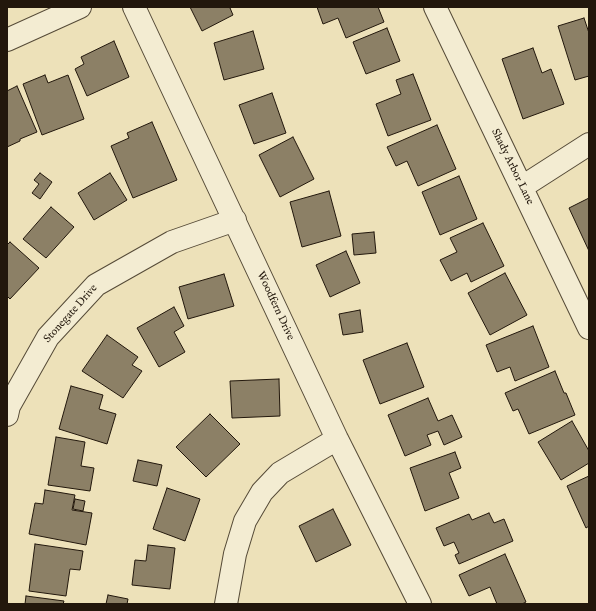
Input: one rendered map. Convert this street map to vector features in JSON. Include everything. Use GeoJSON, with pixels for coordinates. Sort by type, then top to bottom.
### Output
{"type":"FeatureCollection","features":[{"type":"Feature","properties":{"kind":"street"},"geometry":{"type":"LineString","coordinates":[[7,40],[80,7]]}},
{"type":"Feature","properties":{"kind":"street","name":"Woodfern Drive"},"geometry":{"type":"LineString","coordinates":[[134,7],[337,439],[420,604]]}},
{"type":"Feature","properties":{"kind":"street","name":"Shady Arbor Lane"},"geometry":{"type":"LineString","coordinates":[[434,7],[589,328]]}},
{"type":"Feature","properties":{"kind":"street"},"geometry":{"type":"LineString","coordinates":[[522,187],[589,144]]}},
{"type":"Feature","properties":{"kind":"street","name":"Stonegate Drive"},"geometry":{"type":"LineString","coordinates":[[7,415],[8,406],[48,338],[96,285],[172,242],[235,220]]}},
{"type":"Feature","properties":{"kind":"street"},"geometry":{"type":"LineString","coordinates":[[226,604],[234,554],[245,521],[262,492],[280,473],[337,439]]}},
{"type":"Feature","properties":{"kind":"building"},"geometry":{"type":"Polygon","coordinates":[[[190,7],[232,7],[230,8],[233,15],[202,31],[190,7]]]}},
{"type":"Feature","properties":{"kind":"building"},"geometry":{"type":"Polygon","coordinates":[[[317,7],[378,7],[384,22],[346,38],[338,18],[323,24],[317,7]]]}},
{"type":"Feature","properties":{"kind":"building"},"geometry":{"type":"Polygon","coordinates":[[[584,18],[589,33],[589,76],[575,80],[558,26],[584,18]]]}},
{"type":"Feature","properties":{"kind":"building"},"geometry":{"type":"Polygon","coordinates":[[[387,28],[400,61],[366,74],[353,42],[387,28]]]}},
{"type":"Feature","properties":{"kind":"building"},"geometry":{"type":"Polygon","coordinates":[[[253,31],[264,69],[224,80],[214,43],[253,31]]]}},
{"type":"Feature","properties":{"kind":"building"},"geometry":{"type":"Polygon","coordinates":[[[114,41],[129,77],[87,96],[75,69],[84,64],[81,57],[114,41]]]}},
{"type":"Feature","properties":{"kind":"building"},"geometry":{"type":"Polygon","coordinates":[[[533,48],[542,73],[551,69],[564,104],[523,119],[502,59],[533,48]]]}},
{"type":"Feature","properties":{"kind":"building"},"geometry":{"type":"Polygon","coordinates":[[[413,74],[431,120],[388,136],[376,104],[401,94],[396,80],[413,74]]]}},
{"type":"Feature","properties":{"kind":"building"},"geometry":{"type":"Polygon","coordinates":[[[45,75],[48,83],[68,75],[84,119],[42,135],[23,84],[45,75]]]}},
{"type":"Feature","properties":{"kind":"building"},"geometry":{"type":"Polygon","coordinates":[[[17,86],[37,132],[20,139],[20,141],[7,147],[7,91],[17,86]]]}},
{"type":"Feature","properties":{"kind":"building"},"geometry":{"type":"Polygon","coordinates":[[[272,93],[286,133],[254,144],[239,105],[272,93]]]}},
{"type":"Feature","properties":{"kind":"building"},"geometry":{"type":"Polygon","coordinates":[[[152,122],[177,180],[133,198],[111,146],[129,138],[127,133],[152,122]]]}},
{"type":"Feature","properties":{"kind":"building"},"geometry":{"type":"Polygon","coordinates":[[[437,125],[456,169],[418,186],[407,161],[396,166],[387,147],[437,125]]]}},
{"type":"Feature","properties":{"kind":"building"},"geometry":{"type":"Polygon","coordinates":[[[293,137],[314,179],[280,197],[259,155],[293,137]]]}},
{"type":"Feature","properties":{"kind":"building"},"geometry":{"type":"Polygon","coordinates":[[[40,173],[52,182],[40,199],[32,193],[39,184],[34,180],[40,173]]]}},
{"type":"Feature","properties":{"kind":"building"},"geometry":{"type":"Polygon","coordinates":[[[110,173],[127,200],[94,220],[78,193],[110,173]]]}},
{"type":"Feature","properties":{"kind":"building"},"geometry":{"type":"Polygon","coordinates":[[[459,176],[477,219],[440,235],[422,192],[459,176]]]}},
{"type":"Feature","properties":{"kind":"building"},"geometry":{"type":"Polygon","coordinates":[[[329,191],[341,236],[302,247],[290,202],[329,191]]]}},
{"type":"Feature","properties":{"kind":"building"},"geometry":{"type":"Polygon","coordinates":[[[589,198],[589,251],[569,208],[589,198]]]}},
{"type":"Feature","properties":{"kind":"building"},"geometry":{"type":"Polygon","coordinates":[[[51,207],[74,227],[46,258],[23,239],[51,207]]]}},
{"type":"Feature","properties":{"kind":"building"},"geometry":{"type":"Polygon","coordinates":[[[483,223],[504,266],[471,282],[467,273],[451,281],[440,260],[457,252],[450,238],[483,223]]]}},
{"type":"Feature","properties":{"kind":"building"},"geometry":{"type":"Polygon","coordinates":[[[374,232],[376,253],[354,255],[352,234],[374,232]]]}},
{"type":"Feature","properties":{"kind":"building"},"geometry":{"type":"Polygon","coordinates":[[[10,242],[39,268],[10,299],[7,296],[7,245],[10,242]]]}},
{"type":"Feature","properties":{"kind":"building"},"geometry":{"type":"Polygon","coordinates":[[[346,251],[360,283],[330,297],[316,265],[346,251]]]}},
{"type":"Feature","properties":{"kind":"building"},"geometry":{"type":"Polygon","coordinates":[[[505,273],[527,315],[490,335],[468,293],[505,273]]]}},
{"type":"Feature","properties":{"kind":"building"},"geometry":{"type":"Polygon","coordinates":[[[224,274],[234,306],[188,319],[179,287],[224,274]]]}},
{"type":"Feature","properties":{"kind":"building"},"geometry":{"type":"Polygon","coordinates":[[[174,307],[184,326],[174,332],[185,352],[159,367],[137,328],[174,307]]]}},
{"type":"Feature","properties":{"kind":"building"},"geometry":{"type":"Polygon","coordinates":[[[360,310],[363,332],[343,335],[339,314],[360,310]]]}},
{"type":"Feature","properties":{"kind":"building"},"geometry":{"type":"Polygon","coordinates":[[[533,326],[549,367],[515,381],[510,367],[497,372],[486,345],[533,326]]]}},
{"type":"Feature","properties":{"kind":"building"},"geometry":{"type":"Polygon","coordinates":[[[107,335],[138,357],[132,365],[142,371],[123,398],[82,371],[107,335]]]}},
{"type":"Feature","properties":{"kind":"building"},"geometry":{"type":"Polygon","coordinates":[[[407,343],[424,387],[380,404],[363,360],[407,343]]]}},
{"type":"Feature","properties":{"kind":"building"},"geometry":{"type":"Polygon","coordinates":[[[555,371],[575,415],[529,434],[518,409],[513,411],[505,393],[555,371]]]}},
{"type":"Feature","properties":{"kind":"building"},"geometry":{"type":"Polygon","coordinates":[[[279,379],[280,416],[232,418],[230,381],[279,379]]]}},
{"type":"Feature","properties":{"kind":"building"},"geometry":{"type":"Polygon","coordinates":[[[71,386],[103,395],[99,409],[116,414],[107,444],[59,429],[71,386]]]}},
{"type":"Feature","properties":{"kind":"building"},"geometry":{"type":"Polygon","coordinates":[[[428,398],[438,421],[452,415],[462,437],[444,445],[438,431],[427,435],[431,445],[405,456],[388,415],[428,398]]]}},
{"type":"Feature","properties":{"kind":"building"},"geometry":{"type":"Polygon","coordinates":[[[210,414],[240,444],[206,477],[176,447],[210,414]]]}},
{"type":"Feature","properties":{"kind":"building"},"geometry":{"type":"Polygon","coordinates":[[[572,421],[589,451],[589,463],[561,480],[538,442],[572,421]]]}},
{"type":"Feature","properties":{"kind":"building"},"geometry":{"type":"Polygon","coordinates":[[[56,437],[85,442],[81,466],[94,468],[90,491],[48,485],[56,437]]]}},
{"type":"Feature","properties":{"kind":"building"},"geometry":{"type":"Polygon","coordinates":[[[455,452],[461,468],[449,473],[459,498],[425,511],[410,468],[455,452]]]}},
{"type":"Feature","properties":{"kind":"building"},"geometry":{"type":"Polygon","coordinates":[[[138,460],[162,465],[157,486],[133,481],[138,460]]]}},
{"type":"Feature","properties":{"kind":"building"},"geometry":{"type":"Polygon","coordinates":[[[589,476],[589,526],[586,528],[567,486],[589,476]]]}},
{"type":"Feature","properties":{"kind":"building"},"geometry":{"type":"Polygon","coordinates":[[[167,488],[200,499],[185,541],[153,529],[167,488]]]}},
{"type":"Feature","properties":{"kind":"building"},"geometry":{"type":"Polygon","coordinates":[[[45,490],[75,495],[72,510],[92,513],[86,545],[29,534],[35,503],[43,504],[45,490]]]}},
{"type":"Feature","properties":{"kind":"building"},"geometry":{"type":"Polygon","coordinates":[[[75,499],[85,501],[83,511],[73,509],[75,499]]]}},
{"type":"Feature","properties":{"kind":"building"},"geometry":{"type":"Polygon","coordinates":[[[333,509],[351,545],[316,562],[299,526],[333,509]]]}},
{"type":"Feature","properties":{"kind":"building"},"geometry":{"type":"Polygon","coordinates":[[[489,513],[494,523],[504,519],[513,541],[459,564],[455,555],[459,553],[454,542],[444,546],[436,528],[469,514],[472,520],[489,513]]]}},
{"type":"Feature","properties":{"kind":"building"},"geometry":{"type":"Polygon","coordinates":[[[35,544],[83,551],[80,570],[70,569],[66,596],[29,591],[35,544]]]}},
{"type":"Feature","properties":{"kind":"building"},"geometry":{"type":"Polygon","coordinates":[[[148,545],[175,548],[170,589],[132,585],[135,560],[146,561],[148,545]]]}},
{"type":"Feature","properties":{"kind":"building"},"geometry":{"type":"Polygon","coordinates":[[[505,554],[526,602],[522,604],[497,604],[490,587],[469,596],[459,575],[505,554]]]}},
{"type":"Feature","properties":{"kind":"building"},"geometry":{"type":"Polygon","coordinates":[[[108,595],[128,599],[127,604],[106,604],[108,595]]]}},
{"type":"Feature","properties":{"kind":"building"},"geometry":{"type":"Polygon","coordinates":[[[26,596],[64,601],[63,604],[25,604],[26,596]]]}}]}
